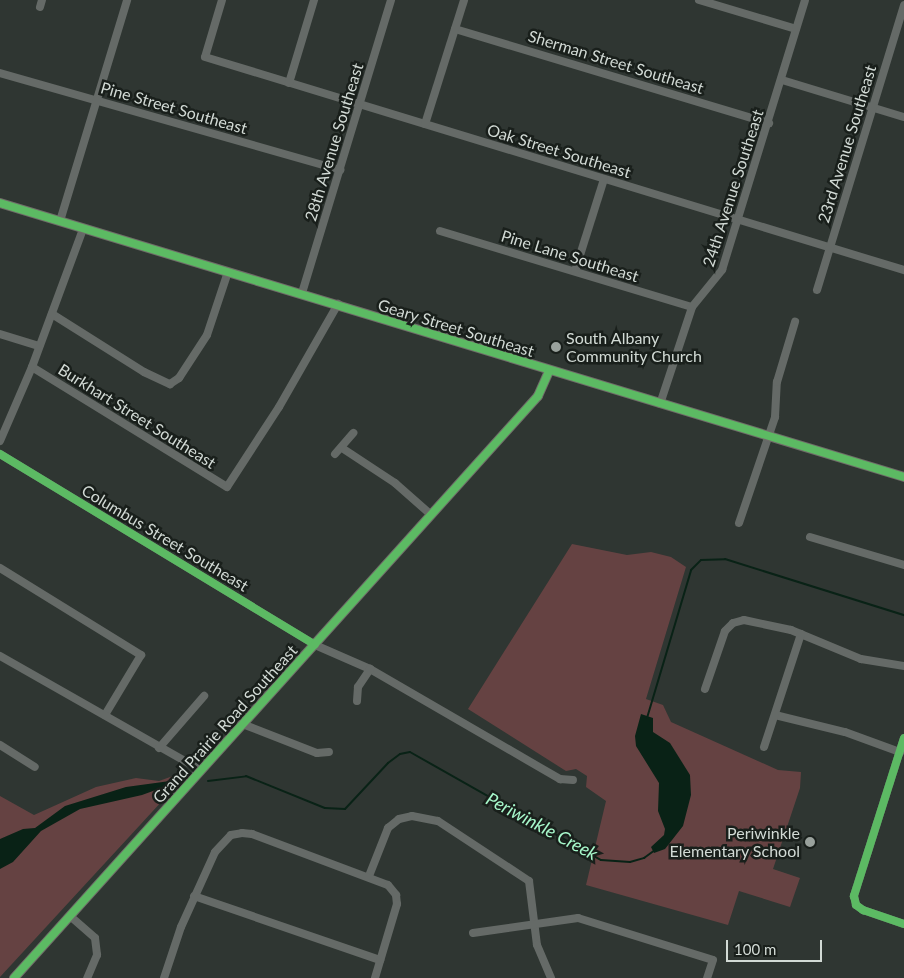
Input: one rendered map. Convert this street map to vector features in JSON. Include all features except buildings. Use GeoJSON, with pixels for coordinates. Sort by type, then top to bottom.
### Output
{"type":"FeatureCollection","features":[{"type":"Feature","properties":{"kind":"main road","name":"Geary Street Southeast"},"geometry":{"type":"LineString","coordinates":[[0,203],[338,304],[549,371],[904,477]]}},
{"type":"Feature","properties":{"kind":"main road","name":"Grand Prairie Road Southeast"},"geometry":{"type":"LineString","coordinates":[[14,978],[201,770],[245,725],[429,513],[538,396],[549,371]]}},
{"type":"Feature","properties":{"kind":"street"},"geometry":{"type":"LineString","coordinates":[[60,221],[127,0]]}},
{"type":"Feature","properties":{"kind":"street","name":"Oak Street Southeast"},"geometry":{"type":"LineString","coordinates":[[222,0],[205,57],[904,270]]}},
{"type":"Feature","properties":{"kind":"street"},"geometry":{"type":"LineString","coordinates":[[289,83],[314,0]]}},
{"type":"Feature","properties":{"kind":"street","name":"28th Avenue Southeast"},"geometry":{"type":"LineString","coordinates":[[302,293],[391,0]]}},
{"type":"Feature","properties":{"kind":"street"},"geometry":{"type":"LineString","coordinates":[[425,124],[464,0]]}},
{"type":"Feature","properties":{"kind":"street"},"geometry":{"type":"LineString","coordinates":[[699,0],[796,29]]}},
{"type":"Feature","properties":{"kind":"street","name":"24th Avenue Southeast"},"geometry":{"type":"LineString","coordinates":[[660,404],[692,307],[722,270],[769,123],[805,0]]}},
{"type":"Feature","properties":{"kind":"street","name":"23rd Avenue Southeast"},"geometry":{"type":"LineString","coordinates":[[817,290],[904,5]]}},
{"type":"Feature","properties":{"kind":"street","name":"Sherman Street Southeast"},"geometry":{"type":"LineString","coordinates":[[455,29],[769,123]]}},
{"type":"Feature","properties":{"kind":"street","name":"Pine Street Southeast"},"geometry":{"type":"LineString","coordinates":[[0,73],[340,170]]}},
{"type":"Feature","properties":{"kind":"street"},"geometry":{"type":"LineString","coordinates":[[782,80],[904,117]]}},
{"type":"Feature","properties":{"kind":"street"},"geometry":{"type":"LineString","coordinates":[[575,271],[604,179]]}},
{"type":"Feature","properties":{"kind":"street"},"geometry":{"type":"LineString","coordinates":[[0,441],[32,367],[83,229]]}},
{"type":"Feature","properties":{"kind":"street","name":"Pine Lane Southeast"},"geometry":{"type":"LineString","coordinates":[[440,232],[692,307]]}},
{"type":"Feature","properties":{"kind":"street"},"geometry":{"type":"LineString","coordinates":[[52,314],[151,376],[170,384],[179,378],[204,341],[228,272]]}},
{"type":"Feature","properties":{"kind":"street","name":"Burkhart Street Southeast"},"geometry":{"type":"LineString","coordinates":[[32,367],[227,487],[279,407],[338,304]]}},
{"type":"Feature","properties":{"kind":"street"},"geometry":{"type":"LineString","coordinates":[[739,523],[775,417],[776,382],[795,322]]}},
{"type":"Feature","properties":{"kind":"street"},"geometry":{"type":"LineString","coordinates":[[0,334],[39,346]]}},
{"type":"Feature","properties":{"kind":"street"},"geometry":{"type":"LineString","coordinates":[[335,454],[353,433]]}},
{"type":"Feature","properties":{"kind":"street"},"geometry":{"type":"LineString","coordinates":[[342,448],[395,483],[429,513]]}},
{"type":"Feature","properties":{"kind":"street","name":"Columbus Street Southeast"},"geometry":{"type":"LineString","coordinates":[[0,454],[315,645],[370,669],[560,779],[573,780]]}},
{"type":"Feature","properties":{"kind":"street"},"geometry":{"type":"LineString","coordinates":[[810,537],[904,565]]}},
{"type":"Feature","properties":{"kind":"street"},"geometry":{"type":"LineString","coordinates":[[0,568],[141,655],[105,715]]}},
{"type":"Feature","properties":{"kind":"street"},"geometry":{"type":"LineString","coordinates":[[705,690],[725,631],[733,623],[756,621],[801,634],[861,659],[904,666]]}},
{"type":"Feature","properties":{"kind":"street"},"geometry":{"type":"LineString","coordinates":[[764,747],[801,634]]}},
{"type":"Feature","properties":{"kind":"street"},"geometry":{"type":"LineString","coordinates":[[0,656],[105,715],[159,748],[201,770]]}},
{"type":"Feature","properties":{"kind":"street"},"geometry":{"type":"LineString","coordinates":[[357,701],[358,687],[370,669]]}},
{"type":"Feature","properties":{"kind":"street"},"geometry":{"type":"LineString","coordinates":[[159,748],[204,696]]}},
{"type":"Feature","properties":{"kind":"street"},"geometry":{"type":"LineString","coordinates":[[775,715],[845,732],[900,752]]}},
{"type":"Feature","properties":{"kind":"street"},"geometry":{"type":"LineString","coordinates":[[245,725],[317,753],[329,752]]}},
{"type":"Feature","properties":{"kind":"street"},"geometry":{"type":"LineString","coordinates":[[904,738],[854,900],[862,910],[904,924]]}},
{"type":"Feature","properties":{"kind":"street"},"geometry":{"type":"LineString","coordinates":[[0,745],[35,767]]}},
{"type":"Feature","properties":{"kind":"street"},"geometry":{"type":"LineString","coordinates":[[368,876],[388,828],[399,819],[412,816],[438,821],[529,881],[537,945],[551,978]]}},
{"type":"Feature","properties":{"kind":"street"},"geometry":{"type":"LineString","coordinates":[[166,978],[194,896],[215,852],[231,834],[252,834],[388,885],[396,895],[397,904],[375,978]]}},
{"type":"Feature","properties":{"kind":"street"},"geometry":{"type":"LineString","coordinates":[[194,896],[380,960]]}},
{"type":"Feature","properties":{"kind":"street"},"geometry":{"type":"LineString","coordinates":[[70,916],[95,938],[97,955],[87,978]]}},
{"type":"Feature","properties":{"kind":"street"},"geometry":{"type":"LineString","coordinates":[[473,933],[535,926],[578,918],[713,960],[707,978]]}},
{"type":"Feature","properties":{"kind":"shaded area"},"geometry":{"type":"Polygon","coordinates":[[[572,544],[627,555],[651,552],[671,557],[686,567],[646,699],[663,705],[671,722],[778,770],[801,772],[800,788],[773,869],[800,878],[790,907],[739,891],[728,925],[586,885],[606,801],[586,787],[587,776],[576,769],[566,771],[468,709],[572,544]]]}},
{"type":"Feature","properties":{"kind":"shaded area"},"geometry":{"type":"Polygon","coordinates":[[[641,714],[653,718],[653,732],[670,743],[690,775],[691,795],[683,826],[665,849],[654,853],[651,847],[664,835],[665,829],[658,811],[659,783],[636,746],[635,736],[641,714]]]}},
{"type":"Feature","properties":{"kind":"shaded area"},"geometry":{"type":"Polygon","coordinates":[[[184,772],[187,774],[0,977],[0,796],[34,815],[96,787],[136,778],[159,781],[184,772]]]}},
{"type":"Feature","properties":{"kind":"shaded area"},"geometry":{"type":"Polygon","coordinates":[[[170,781],[172,784],[142,795],[80,809],[41,831],[13,862],[0,869],[0,839],[23,829],[35,828],[65,806],[126,787],[170,781]]]}},
{"type":"Feature","properties":{"kind":"waterway","name":"Periwinkle Creek"},"geometry":{"type":"LineString","coordinates":[[647,718],[691,570],[701,560],[725,559],[904,615]]}},
{"type":"Feature","properties":{"kind":"waterway","name":"Periwinkle Creek"},"geometry":{"type":"LineString","coordinates":[[208,781],[246,776],[325,808],[345,809],[388,763],[400,754],[410,752],[601,860],[630,862],[644,858],[655,850]]}},
{"type":"Feature","properties":{"kind":"cycle path"},"geometry":{"type":"LineString","coordinates":[[0,203],[904,477]]}},
{"type":"Feature","properties":{"kind":"cycle path"},"geometry":{"type":"LineString","coordinates":[[14,978],[538,396],[549,371]]}},
{"type":"Feature","properties":{"kind":"cycle path"},"geometry":{"type":"LineString","coordinates":[[0,454],[315,645]]}},
{"type":"Feature","properties":{"kind":"cycle path"},"geometry":{"type":"LineString","coordinates":[[904,738],[854,896],[856,905],[863,910],[904,924]]}},
{"type":"Feature","properties":{"kind":"place","name":"South Albany Community Church"},"geometry":{"type":"Point","coordinates":[556,347]}},
{"type":"Feature","properties":{"kind":"place","name":"Periwinkle Elementary School"},"geometry":{"type":"Point","coordinates":[810,842]}}]}
